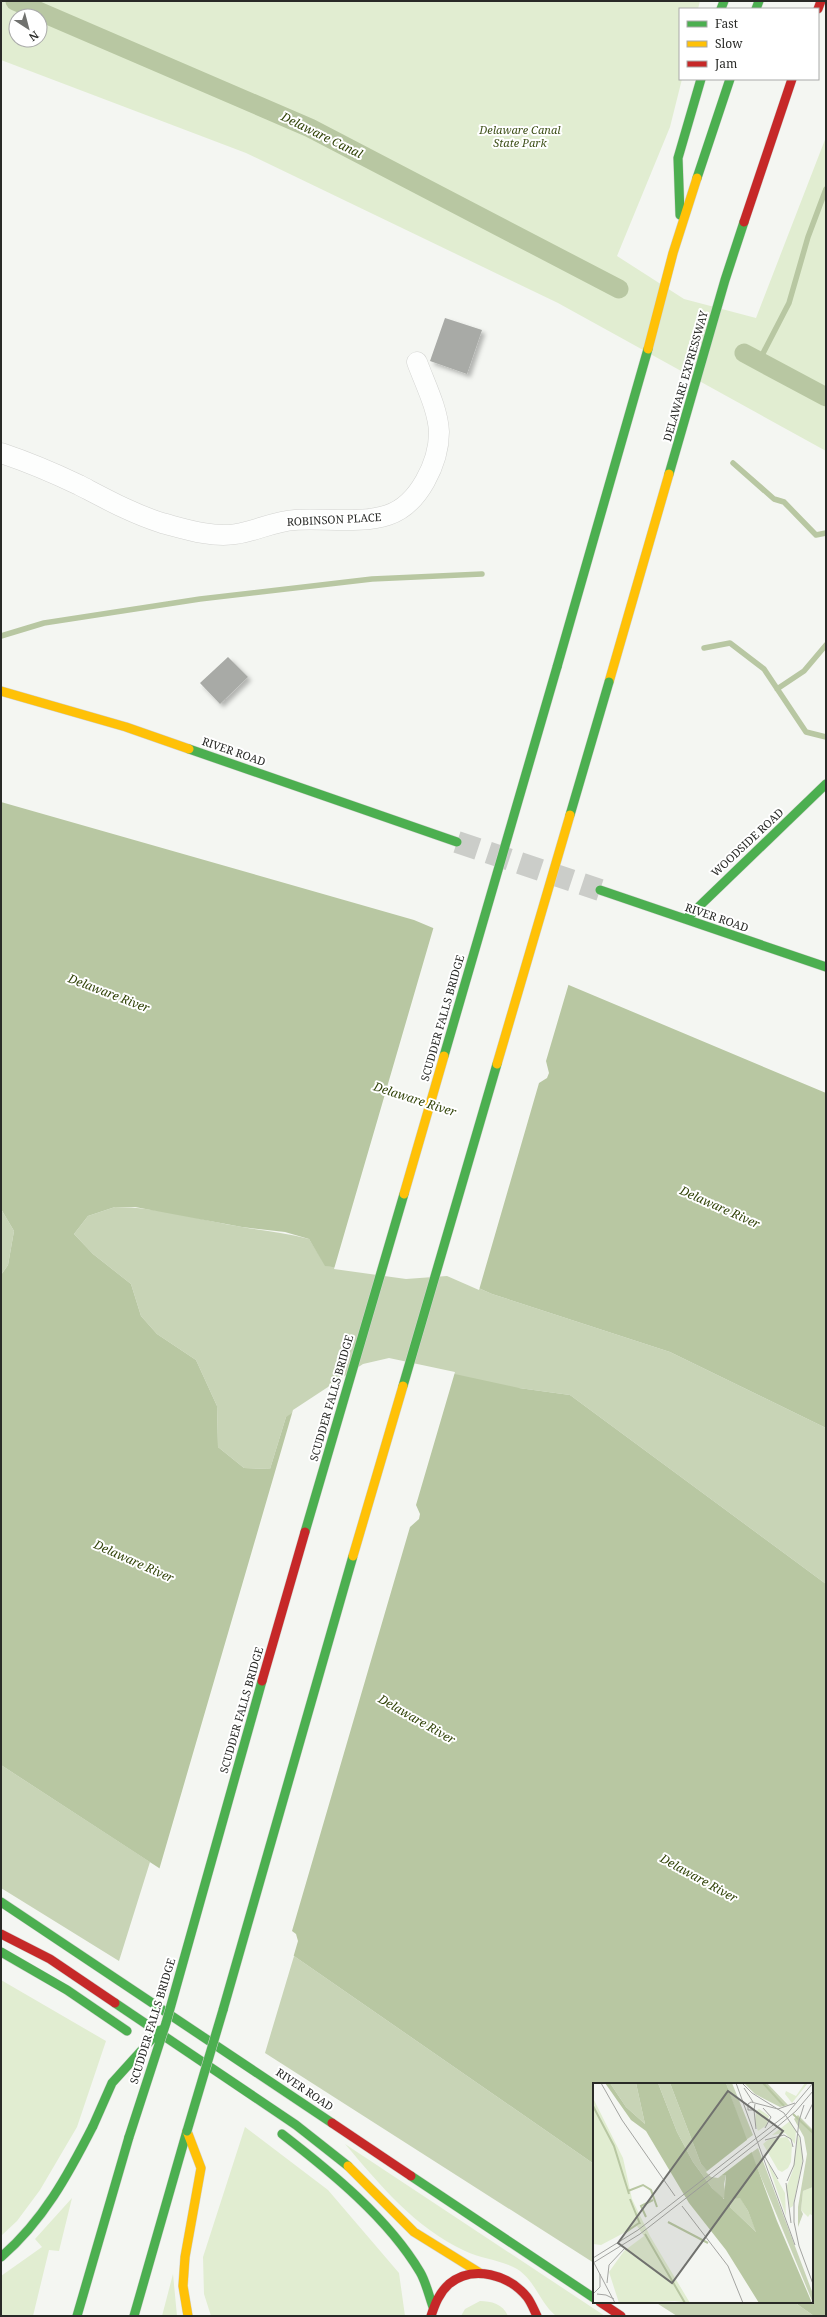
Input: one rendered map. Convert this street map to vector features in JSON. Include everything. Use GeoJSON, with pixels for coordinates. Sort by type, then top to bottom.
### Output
{"type":"FeatureCollection","features":[{"type":"Feature","properties":{"kind":"main road"},"geometry":{"type":"LineString","coordinates":[[680,230],[678,158],[701,80]]}},
{"type":"Feature","properties":{"kind":"main road"},"geometry":{"type":"LineString","coordinates":[[680,230],[730,80]]}},
{"type":"Feature","properties":{"kind":"main road","name":"DELAWARE EXPRESSWAY"},"geometry":{"type":"LineString","coordinates":[[187,2131],[725,280],[792,80]]}},
{"type":"Feature","properties":{"kind":"main road","name":"SCUDDER FALLS BRIDGE"},"geometry":{"type":"LineString","coordinates":[[77,2316],[129,2137],[166,2023],[230,1791],[638,390],[680,230]]}},
{"type":"Feature","properties":{"kind":"main road","name":"RIVER ROAD"},"geometry":{"type":"LineString","coordinates":[[1,691],[126,727],[457,842]]}},
{"type":"Feature","properties":{"kind":"main road","name":"WOODSIDE ROAD"},"geometry":{"type":"LineString","coordinates":[[686,919],[826,784]]}},
{"type":"Feature","properties":{"kind":"main road","name":"RIVER ROAD"},"geometry":{"type":"LineString","coordinates":[[600,890],[826,967]]}},
{"type":"Feature","properties":{"kind":"main road","name":"RIVER ROAD"},"geometry":{"type":"LineString","coordinates":[[1,1902],[593,2297]]}},
{"type":"Feature","properties":{"kind":"main road"},"geometry":{"type":"LineString","coordinates":[[6,1925],[41,1955]]}},
{"type":"Feature","properties":{"kind":"main road"},"geometry":{"type":"LineString","coordinates":[[1,1934],[41,1955],[317,2141],[339,2157],[414,2232],[441,2250],[480,2272],[495,2274],[510,2280],[533,2302],[543,2316]]}},
{"type":"Feature","properties":{"kind":"main road"},"geometry":{"type":"LineString","coordinates":[[1,1952],[67,1990],[166,2056]]}},
{"type":"Feature","properties":{"kind":"main road"},"geometry":{"type":"LineString","coordinates":[[1,2257],[26,2234],[54,2198],[93,2126],[112,2083],[166,2023]]}},
{"type":"Feature","properties":{"kind":"main road"},"geometry":{"type":"LineString","coordinates":[[193,2074],[213,2088]]}},
{"type":"Feature","properties":{"kind":"main road"},"geometry":{"type":"LineString","coordinates":[[272,2127],[325,2167],[390,2232],[422,2273],[432,2312]]}},
{"type":"Feature","properties":{"kind":"main road"},"geometry":{"type":"LineString","coordinates":[[134,2316],[187,2131]]}},
{"type":"Feature","properties":{"kind":"main road"},"geometry":{"type":"LineString","coordinates":[[187,2131],[201,2168],[185,2257],[183,2286],[188,2316]]}},
{"type":"Feature","properties":{"kind":"main road"},"geometry":{"type":"LineString","coordinates":[[432,2312],[441,2295],[456,2280],[480,2272]]}},
{"type":"Feature","properties":{"kind":"main road"},"geometry":{"type":"LineString","coordinates":[[533,2302],[537,2316]]}},
{"type":"Feature","properties":{"kind":"main road"},"geometry":{"type":"LineString","coordinates":[[602,2303],[621,2316]]}},
{"type":"Feature","properties":{"kind":"street","name":"ROBINSON PLACE"},"geometry":{"type":"LineString","coordinates":[[1,453],[77,484],[132,511],[161,522],[222,536],[238,534],[286,521],[378,518],[401,509],[413,499],[422,487],[437,447],[439,431],[436,416],[417,362]]}},
{"type":"Feature","properties":{"kind":"green space","name":"Delaware Canal State Park"},"geometry":{"type":"Polygon","coordinates":[[[1,1],[700,1],[698,8],[679,8],[679,80],[682,80],[670,127],[617,256],[684,299],[756,318],[826,137],[826,451],[558,303],[246,153],[1,60],[1,1]]]}},
{"type":"Feature","properties":{"kind":"green space"},"geometry":{"type":"Polygon","coordinates":[[[1,1980],[106,2041],[77,2127],[40,2190],[17,2221],[1,2236],[1,1980]]]}},
{"type":"Feature","properties":{"kind":"green space"},"geometry":{"type":"Polygon","coordinates":[[[245,2127],[328,2190],[399,2273],[405,2316],[211,2316],[204,2294],[203,2257],[245,2127]]]}},
{"type":"Feature","properties":{"kind":"green space"},"geometry":{"type":"Polygon","coordinates":[[[345,2144],[605,2316],[556,2316],[550,2311],[533,2285],[517,2269],[465,2251],[430,2230],[414,2218],[385,2190],[345,2144]]]}},
{"type":"Feature","properties":{"kind":"green space"},"geometry":{"type":"Polygon","coordinates":[[[72,2198],[59,2251],[49,2250],[33,2316],[1,2316],[1,2276],[42,2247],[35,2239],[72,2198]]]}},
{"type":"Feature","properties":{"kind":"green space"},"geometry":{"type":"Polygon","coordinates":[[[173,2274],[177,2316],[162,2316],[173,2274]]]}},
{"type":"Feature","properties":{"kind":"green space"},"geometry":{"type":"Polygon","coordinates":[[[480,2301],[500,2306],[508,2316],[461,2316],[465,2309],[480,2301]]]}},
{"type":"Feature","properties":{"kind":"shaded area"},"geometry":{"type":"Polygon","coordinates":[[[115,1207],[163,1211],[309,1239],[326,1266],[447,1274],[492,1294],[670,1352],[826,1428],[826,1584],[570,1395],[519,1388],[286,1417],[270,1469],[244,1468],[218,1447],[217,1406],[196,1360],[157,1334],[141,1316],[131,1284],[93,1254],[74,1234],[88,1216],[115,1207]]]}},
{"type":"Feature","properties":{"kind":"shaded area"},"geometry":{"type":"Polygon","coordinates":[[[1,1209],[14,1231],[8,1265],[1,1275],[1,1209]]]}},
{"type":"Feature","properties":{"kind":"shaded area"},"geometry":{"type":"Polygon","coordinates":[[[1,1765],[150,1862],[119,1961],[1,1888],[1,1765]]]}},
{"type":"Feature","properties":{"kind":"shaded area"},"geometry":{"type":"Polygon","coordinates":[[[294,1956],[593,2163],[593,2262],[265,2053],[294,1956]]]}},
{"type":"Feature","properties":{"kind":"shaded area"},"geometry":{"type":"Polygon","coordinates":[[[657,2303],[795,2303],[814,2316],[677,2316],[657,2303]]]}},
{"type":"Feature","properties":{"kind":"water","name":"Delaware River"},"geometry":{"type":"Polygon","coordinates":[[[1,802],[414,920],[826,1093],[826,1428],[670,1352],[492,1294],[447,1274],[406,1277],[325,1266],[309,1239],[285,1232],[242,1227],[135,1207],[115,1207],[88,1216],[74,1234],[93,1254],[131,1284],[141,1316],[157,1334],[196,1360],[217,1406],[218,1447],[244,1468],[270,1469],[286,1417],[364,1366],[390,1360],[519,1388],[570,1395],[826,1584],[826,2316],[814,2316],[795,2303],[813,2303],[813,2083],[593,2083],[593,2163],[294,1956],[1,1765],[1,1275],[8,1265],[14,1231],[1,1209],[1,802]]]}},
{"type":"Feature","properties":{"kind":"pier"},"geometry":{"type":"Polygon","coordinates":[[[434,926],[569,983],[546,1061],[549,1073],[547,1078],[539,1083],[479,1290],[447,1276],[406,1279],[334,1269],[434,926]]]}},
{"type":"Feature","properties":{"kind":"pier"},"geometry":{"type":"Polygon","coordinates":[[[389,1358],[455,1372],[416,1505],[420,1514],[419,1519],[410,1527],[292,1931],[296,1934],[298,1941],[293,1958],[159,1870],[293,1410],[363,1364],[389,1358]]]}},
{"type":"Feature","properties":{"kind":"building"},"geometry":{"type":"Polygon","coordinates":[[[445,318],[482,330],[467,374],[430,361],[445,318]]]}},
{"type":"Feature","properties":{"kind":"building"},"geometry":{"type":"Polygon","coordinates":[[[228,657],[248,677],[220,704],[200,683],[228,657]]]}},
{"type":"Feature","properties":{"kind":"waterway","name":"Delaware Canal"},"geometry":{"type":"LineString","coordinates":[[15,1],[310,128],[619,289]]}},
{"type":"Feature","properties":{"kind":"waterway"},"geometry":{"type":"LineString","coordinates":[[759,361],[789,303],[808,237],[826,189]]}},
{"type":"Feature","properties":{"kind":"waterway","name":"Delaware Canal"},"geometry":{"type":"LineString","coordinates":[[744,353],[826,397]]}},
{"type":"Feature","properties":{"kind":"waterway"},"geometry":{"type":"LineString","coordinates":[[733,463],[774,499],[784,502],[816,535],[826,533]]}},
{"type":"Feature","properties":{"kind":"waterway"},"geometry":{"type":"LineString","coordinates":[[1,636],[44,623],[200,599],[372,579],[482,574]]}},
{"type":"Feature","properties":{"kind":"waterway"},"geometry":{"type":"LineString","coordinates":[[704,648],[730,643],[764,669],[806,732],[826,737]]}},
{"type":"Feature","properties":{"kind":"waterway"},"geometry":{"type":"LineString","coordinates":[[777,689],[804,671],[826,645]]}},
{"type":"Feature","properties":{"kind":"tunnel"},"geometry":{"type":"LineString","coordinates":[[457,842],[600,890]]}},
{"type":"Feature","properties":{"kind":"traffic: fast"},"geometry":{"type":"LineString","coordinates":[[721,8],[724,1]]}},
{"type":"Feature","properties":{"kind":"traffic: fast"},"geometry":{"type":"LineString","coordinates":[[756,8],[759,1]]}},
{"type":"Feature","properties":{"kind":"traffic: fast"},"geometry":{"type":"LineString","coordinates":[[680,215],[678,158],[701,80]]}},
{"type":"Feature","properties":{"kind":"traffic: fast"},"geometry":{"type":"LineString","coordinates":[[697,178],[730,80]]}},
{"type":"Feature","properties":{"kind":"traffic: fast"},"geometry":{"type":"LineString","coordinates":[[669,474],[725,280],[744,222]]}},
{"type":"Feature","properties":{"kind":"traffic: fast"},"geometry":{"type":"LineString","coordinates":[[557,667],[648,349]]}},
{"type":"Feature","properties":{"kind":"traffic: fast"},"geometry":{"type":"LineString","coordinates":[[444,1056],[557,667]]}},
{"type":"Feature","properties":{"kind":"traffic: fast"},"geometry":{"type":"LineString","coordinates":[[570,815],[609,682]]}},
{"type":"Feature","properties":{"kind":"traffic: fast"},"geometry":{"type":"LineString","coordinates":[[189,749],[457,842]]}},
{"type":"Feature","properties":{"kind":"traffic: fast"},"geometry":{"type":"LineString","coordinates":[[686,919],[826,784]]}},
{"type":"Feature","properties":{"kind":"traffic: fast"},"geometry":{"type":"LineString","coordinates":[[600,890],[826,967]]}},
{"type":"Feature","properties":{"kind":"traffic: fast"},"geometry":{"type":"LineString","coordinates":[[403,1386],[497,1064]]}},
{"type":"Feature","properties":{"kind":"traffic: fast"},"geometry":{"type":"LineString","coordinates":[[305,1532],[404,1194]]}},
{"type":"Feature","properties":{"kind":"traffic: fast"},"geometry":{"type":"LineString","coordinates":[[223,2010],[353,1556]]}},
{"type":"Feature","properties":{"kind":"traffic: fast"},"geometry":{"type":"LineString","coordinates":[[129,2137],[166,2023],[262,1681]]}},
{"type":"Feature","properties":{"kind":"traffic: fast"},"geometry":{"type":"LineString","coordinates":[[1,1902],[332,2123]]}},
{"type":"Feature","properties":{"kind":"traffic: fast"},"geometry":{"type":"LineString","coordinates":[[1,1952],[67,1990],[127,2031]]}},
{"type":"Feature","properties":{"kind":"traffic: fast"},"geometry":{"type":"LineString","coordinates":[[115,2003],[296,2125],[348,2166]]}},
{"type":"Feature","properties":{"kind":"traffic: fast"},"geometry":{"type":"LineString","coordinates":[[187,2131],[223,2010]]}},
{"type":"Feature","properties":{"kind":"traffic: fast"},"geometry":{"type":"LineString","coordinates":[[93,2126],[112,2083],[160,2030]]}},
{"type":"Feature","properties":{"kind":"traffic: fast"},"geometry":{"type":"LineString","coordinates":[[1,2257],[30,2228],[42,2213],[74,2162],[93,2126]]}},
{"type":"Feature","properties":{"kind":"traffic: fast"},"geometry":{"type":"LineString","coordinates":[[134,2316],[187,2131]]}},
{"type":"Feature","properties":{"kind":"traffic: fast"},"geometry":{"type":"LineString","coordinates":[[282,2134],[339,2180],[392,2233],[420,2272],[433,2307]]}},
{"type":"Feature","properties":{"kind":"traffic: fast"},"geometry":{"type":"LineString","coordinates":[[77,2316],[129,2137]]}},
{"type":"Feature","properties":{"kind":"traffic: fast"},"geometry":{"type":"LineString","coordinates":[[411,2176],[593,2297]]}},
{"type":"Feature","properties":{"kind":"traffic: slow"},"geometry":{"type":"LineString","coordinates":[[648,349],[673,253],[697,178]]}},
{"type":"Feature","properties":{"kind":"traffic: slow"},"geometry":{"type":"LineString","coordinates":[[609,682],[669,474]]}},
{"type":"Feature","properties":{"kind":"traffic: slow"},"geometry":{"type":"LineString","coordinates":[[1,691],[126,727],[189,749]]}},
{"type":"Feature","properties":{"kind":"traffic: slow"},"geometry":{"type":"LineString","coordinates":[[497,1064],[570,815]]}},
{"type":"Feature","properties":{"kind":"traffic: slow"},"geometry":{"type":"LineString","coordinates":[[404,1194],[444,1056]]}},
{"type":"Feature","properties":{"kind":"traffic: slow"},"geometry":{"type":"LineString","coordinates":[[353,1556],[403,1386]]}},
{"type":"Feature","properties":{"kind":"traffic: slow"},"geometry":{"type":"LineString","coordinates":[[187,2131],[201,2168],[185,2257],[183,2286],[188,2316]]}},
{"type":"Feature","properties":{"kind":"traffic: slow"},"geometry":{"type":"LineString","coordinates":[[348,2166],[414,2232],[480,2273]]}},
{"type":"Feature","properties":{"kind":"traffic: jam"},"geometry":{"type":"LineString","coordinates":[[818,8],[821,1]]}},
{"type":"Feature","properties":{"kind":"traffic: jam"},"geometry":{"type":"LineString","coordinates":[[744,222],[792,80]]}},
{"type":"Feature","properties":{"kind":"traffic: jam"},"geometry":{"type":"LineString","coordinates":[[262,1681],[305,1532]]}},
{"type":"Feature","properties":{"kind":"traffic: jam"},"geometry":{"type":"LineString","coordinates":[[1,1934],[50,1959],[115,2003]]}},
{"type":"Feature","properties":{"kind":"traffic: jam"},"geometry":{"type":"LineString","coordinates":[[332,2123],[411,2176]]}},
{"type":"Feature","properties":{"kind":"traffic: jam"},"geometry":{"type":"LineString","coordinates":[[431,2316],[440,2295],[446,2287],[459,2278],[469,2274],[490,2275],[511,2283],[528,2299],[537,2316]]}},
{"type":"Feature","properties":{"kind":"traffic: jam"},"geometry":{"type":"LineString","coordinates":[[602,2303],[621,2316]]}}]}
